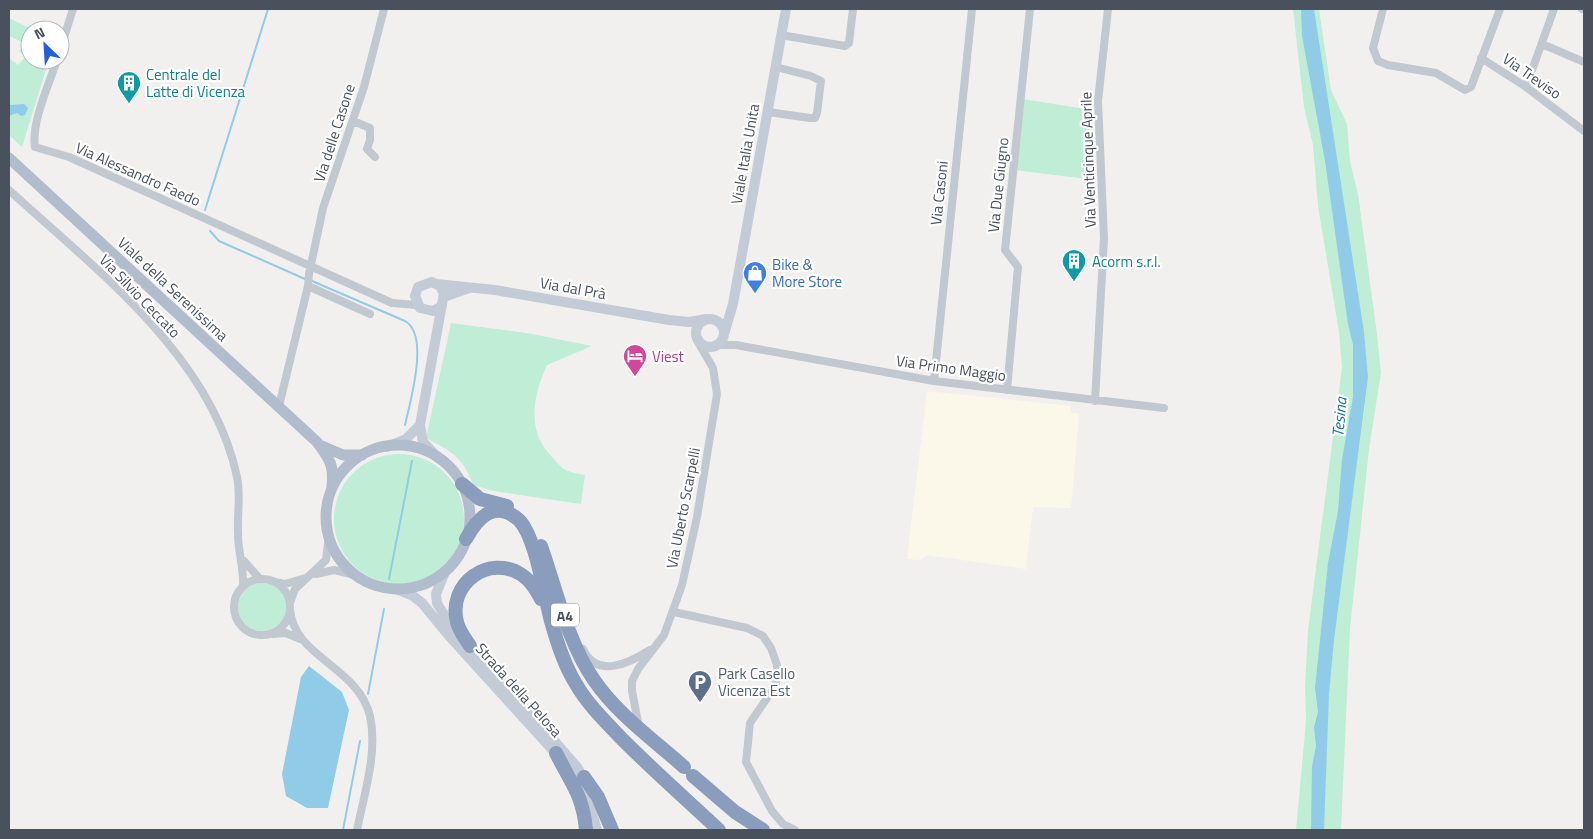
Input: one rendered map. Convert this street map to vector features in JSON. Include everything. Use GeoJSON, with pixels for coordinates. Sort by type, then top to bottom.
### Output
{"type":"FeatureCollection","features":[{"type":"Feature","properties":{"kind":"highway","name":"A4"},"geometry":{"type":"LineString","coordinates":[[462,484],[480,499],[511,508],[528,521],[539,542],[575,645],[589,673],[609,698],[688,772],[735,812],[763,830]]}},
{"type":"Feature","properties":{"kind":"highway","name":"A4"},"geometry":{"type":"LineString","coordinates":[[466,539],[477,521],[487,513],[507,513],[518,520],[526,529],[532,543],[551,620]]}},
{"type":"Feature","properties":{"kind":"highway"},"geometry":{"type":"LineString","coordinates":[[470,646],[457,624],[456,603],[463,586],[471,578],[491,568],[511,569],[523,576],[537,592],[551,620],[565,662],[575,684],[590,705],[656,773],[719,830]]}},
{"type":"Feature","properties":{"kind":"highway"},"geometry":{"type":"LineString","coordinates":[[556,753],[582,800],[586,830]]}},
{"type":"Feature","properties":{"kind":"highway"},"geometry":{"type":"LineString","coordinates":[[584,777],[598,797],[612,830]]}},
{"type":"Feature","properties":{"kind":"highway"},"geometry":{"type":"LineString","coordinates":[[694,806],[729,830]]}},
{"type":"Feature","properties":{"kind":"highway"},"geometry":{"type":"LineString","coordinates":[[735,812],[752,830]]}},
{"type":"Feature","properties":{"kind":"main road","name":"Viale della Serenissima"},"geometry":{"type":"LineString","coordinates":[[9,158],[317,442],[334,469],[332,487]]}},
{"type":"Feature","properties":{"kind":"main road","name":"Viale della Serenissima"},"geometry":{"type":"LineString","coordinates":[[317,442],[343,455],[365,454]]}},
{"type":"Feature","properties":{"kind":"main road"},"geometry":{"type":"LineString","coordinates":[[398,446],[418,449],[438,458],[453,471],[462,484],[469,507],[466,539],[459,555],[445,572],[422,585],[396,589],[374,585],[355,575],[338,556],[329,535],[327,508],[332,487],[344,470],[365,454],[387,447],[398,446]]}},
{"type":"Feature","properties":{"kind":"street","name":"Via delle Casone"},"geometry":{"type":"LineString","coordinates":[[279,406],[323,208],[353,121],[384,9]]}},
{"type":"Feature","properties":{"kind":"street","name":"Viale Italia Unita"},"geometry":{"type":"LineString","coordinates":[[720,340],[733,304],[786,9]]}},
{"type":"Feature","properties":{"kind":"street"},"geometry":{"type":"LineString","coordinates":[[781,35],[845,46],[849,43],[853,9]]}},
{"type":"Feature","properties":{"kind":"street","name":"Via Casoni"},"geometry":{"type":"LineString","coordinates":[[934,381],[972,9]]}},
{"type":"Feature","properties":{"kind":"street","name":"Via Due Giugno"},"geometry":{"type":"LineString","coordinates":[[1007,390],[1018,267],[1005,250],[1030,9]]}},
{"type":"Feature","properties":{"kind":"street","name":"Via Venticinque Aprile"},"geometry":{"type":"LineString","coordinates":[[1095,401],[1104,238],[1098,101],[1108,9]]}},
{"type":"Feature","properties":{"kind":"street"},"geometry":{"type":"LineString","coordinates":[[1383,9],[1373,51],[1380,62],[1436,73],[1465,90],[1471,87],[1481,58]]}},
{"type":"Feature","properties":{"kind":"street","name":"Via Treviso"},"geometry":{"type":"LineString","coordinates":[[1500,9],[1481,58],[1526,87],[1584,131]]}},
{"type":"Feature","properties":{"kind":"street"},"geometry":{"type":"LineString","coordinates":[[1526,87],[1554,9]]}},
{"type":"Feature","properties":{"kind":"street"},"geometry":{"type":"LineString","coordinates":[[1542,44],[1584,62]]}},
{"type":"Feature","properties":{"kind":"street"},"geometry":{"type":"LineString","coordinates":[[768,112],[810,118],[815,118],[818,113],[821,81],[811,76],[776,67]]}},
{"type":"Feature","properties":{"kind":"street","name":"Via Alessandro Faedo"},"geometry":{"type":"LineString","coordinates":[[54,70],[36,124],[35,148],[69,157],[309,277]]}},
{"type":"Feature","properties":{"kind":"street"},"geometry":{"type":"LineString","coordinates":[[353,121],[370,128],[370,140],[367,150],[375,157]]}},
{"type":"Feature","properties":{"kind":"street","name":"Via Silvio Ceccato"},"geometry":{"type":"LineString","coordinates":[[9,190],[123,294],[167,341],[208,403],[225,438],[237,476],[240,496],[238,535],[242,559],[242,586]]}},
{"type":"Feature","properties":{"kind":"street"},"geometry":{"type":"LineString","coordinates":[[309,277],[392,302],[418,304],[433,311],[442,302]]}},
{"type":"Feature","properties":{"kind":"street"},"geometry":{"type":"LineString","coordinates":[[309,277],[370,314]]}},
{"type":"Feature","properties":{"kind":"street"},"geometry":{"type":"LineString","coordinates":[[436,341],[430,321],[418,304],[422,284],[436,284],[442,289],[436,341],[420,424],[423,442],[438,458]]}},
{"type":"Feature","properties":{"kind":"street","name":"Via dal Prà"},"geometry":{"type":"LineString","coordinates":[[436,284],[472,287],[669,320],[689,322],[709,319]]}},
{"type":"Feature","properties":{"kind":"street","name":"Via dal Prà"},"geometry":{"type":"LineString","coordinates":[[442,302],[472,287]]}},
{"type":"Feature","properties":{"kind":"street"},"geometry":{"type":"LineString","coordinates":[[709,319],[719,322],[720,340],[705,347],[697,340],[696,329],[709,319],[733,304]]}},
{"type":"Feature","properties":{"kind":"street","name":"Via dal Prà"},"geometry":{"type":"LineString","coordinates":[[669,320],[683,327],[697,340]]}},
{"type":"Feature","properties":{"kind":"street","name":"Via Uberto Scarpelli"},"geometry":{"type":"LineString","coordinates":[[640,727],[632,681],[664,635],[674,612],[690,552],[718,394],[713,368],[697,340]]}},
{"type":"Feature","properties":{"kind":"street","name":"Via Primo Maggio"},"geometry":{"type":"LineString","coordinates":[[720,340],[736,345],[934,381],[1164,408]]}},
{"type":"Feature","properties":{"kind":"street","name":"Via Uberto Scarpelli"},"geometry":{"type":"LineString","coordinates":[[713,368],[720,340]]}},
{"type":"Feature","properties":{"kind":"street"},"geometry":{"type":"LineString","coordinates":[[387,447],[406,439],[420,424]]}},
{"type":"Feature","properties":{"kind":"street"},"geometry":{"type":"LineString","coordinates":[[268,635],[284,625],[293,592],[326,560],[329,535]]}},
{"type":"Feature","properties":{"kind":"street"},"geometry":{"type":"LineString","coordinates":[[242,559],[260,579]]}},
{"type":"Feature","properties":{"kind":"street"},"geometry":{"type":"LineString","coordinates":[[355,575],[334,570],[285,584],[260,579],[242,586],[234,600],[235,617],[245,630],[260,636],[286,633],[302,640],[347,677],[364,700],[370,716],[371,748],[357,830]]}},
{"type":"Feature","properties":{"kind":"street","name":"Strada della Pelosa"},"geometry":{"type":"LineString","coordinates":[[445,572],[436,594],[437,603],[450,625],[513,693],[584,777],[603,830]]}},
{"type":"Feature","properties":{"kind":"street"},"geometry":{"type":"LineString","coordinates":[[274,582],[285,591],[290,607],[291,622],[302,640]]}},
{"type":"Feature","properties":{"kind":"street","name":"Strada della Pelosa"},"geometry":{"type":"LineString","coordinates":[[396,589],[413,596],[422,603],[450,637],[556,753],[585,793],[597,830]]}},
{"type":"Feature","properties":{"kind":"street","name":"Via Uberto Scarpelli"},"geometry":{"type":"LineString","coordinates":[[556,590],[584,653],[596,662],[612,667],[623,664],[654,647]]}},
{"type":"Feature","properties":{"kind":"street"},"geometry":{"type":"LineString","coordinates":[[674,612],[747,628],[763,636],[771,648],[777,664],[776,685],[750,723],[746,762],[778,819],[795,830]]}},
{"type":"Feature","properties":{"kind":"shaded area"},"geometry":{"type":"Polygon","coordinates":[[[927,391],[1071,406],[1071,413],[1079,414],[1071,508],[1033,507],[1026,569],[927,555],[920,560],[907,559],[927,391]]]}},
{"type":"Feature","properties":{"kind":"green space"},"geometry":{"type":"Polygon","coordinates":[[[1293,9],[1319,9],[1331,90],[1347,124],[1350,161],[1358,194],[1381,373],[1369,449],[1350,629],[1341,830],[1296,830],[1306,721],[1305,686],[1308,630],[1342,367],[1339,332],[1318,206],[1313,145],[1304,107],[1293,9]]]}},
{"type":"Feature","properties":{"kind":"green space"},"geometry":{"type":"Polygon","coordinates":[[[9,18],[20,23],[20,41],[9,36],[9,18]]]}},
{"type":"Feature","properties":{"kind":"green space"},"geometry":{"type":"Polygon","coordinates":[[[9,58],[18,65],[20,63],[20,70],[46,70],[22,147],[9,135],[9,58]]]}},
{"type":"Feature","properties":{"kind":"green space"},"geometry":{"type":"Polygon","coordinates":[[[1023,99],[1091,110],[1095,180],[1015,170],[1023,99]]]}},
{"type":"Feature","properties":{"kind":"green space"},"geometry":{"type":"Polygon","coordinates":[[[451,323],[527,333],[592,346],[547,365],[538,389],[534,413],[538,436],[544,447],[564,469],[585,475],[581,504],[493,491],[473,485],[465,468],[455,456],[426,438],[451,323]]]}},
{"type":"Feature","properties":{"kind":"green space"},"geometry":{"type":"Polygon","coordinates":[[[399,454],[412,455],[424,459],[445,473],[459,494],[463,506],[463,532],[459,544],[445,565],[424,579],[412,583],[399,584],[386,583],[374,579],[353,565],[339,544],[335,532],[334,519],[335,506],[339,494],[353,473],[374,459],[386,455],[399,454]]]}},
{"type":"Feature","properties":{"kind":"green space"},"geometry":{"type":"Polygon","coordinates":[[[257,583],[267,583],[276,587],[282,593],[285,598],[285,616],[276,627],[267,631],[257,631],[248,627],[242,621],[238,612],[238,602],[242,593],[248,587],[257,583]]]}},
{"type":"Feature","properties":{"kind":"water","name":"Tesina"},"geometry":{"type":"Polygon","coordinates":[[[1301,9],[1314,9],[1364,332],[1368,377],[1334,640],[1329,694],[1324,830],[1311,830],[1312,766],[1316,746],[1314,727],[1318,712],[1315,688],[1328,563],[1338,511],[1342,459],[1353,397],[1353,345],[1348,324],[1325,161],[1302,36],[1301,9]]]}},
{"type":"Feature","properties":{"kind":"water"},"geometry":{"type":"Polygon","coordinates":[[[24,104],[28,108],[25,115],[21,116],[17,113],[9,116],[9,105],[24,104]]]}},
{"type":"Feature","properties":{"kind":"water"},"geometry":{"type":"Polygon","coordinates":[[[309,666],[342,692],[349,710],[328,808],[307,808],[286,796],[282,774],[301,677],[309,666]]]}},
{"type":"Feature","properties":{"kind":"waterway"},"geometry":{"type":"LineString","coordinates":[[205,210],[268,9]]}},
{"type":"Feature","properties":{"kind":"waterway"},"geometry":{"type":"LineString","coordinates":[[210,231],[219,241],[305,279]]}},
{"type":"Feature","properties":{"kind":"waterway"},"geometry":{"type":"LineString","coordinates":[[312,281],[405,321],[412,329],[416,340],[416,370],[405,425]]}},
{"type":"Feature","properties":{"kind":"waterway"},"geometry":{"type":"LineString","coordinates":[[389,579],[412,461]]}},
{"type":"Feature","properties":{"kind":"waterway"},"geometry":{"type":"LineString","coordinates":[[368,694],[384,609]]}},
{"type":"Feature","properties":{"kind":"waterway"},"geometry":{"type":"LineString","coordinates":[[343,830],[360,741]]}},
{"type":"Feature","properties":{"kind":"place","name":"Centrale del Latte di Vicenza"},"geometry":{"type":"Point","coordinates":[129,104]}},
{"type":"Feature","properties":{"kind":"place","name":"Acorm s.r.l."},"geometry":{"type":"Point","coordinates":[1074,282]}},
{"type":"Feature","properties":{"kind":"place","name":"Bike & More Store"},"geometry":{"type":"Point","coordinates":[755,294]}},
{"type":"Feature","properties":{"kind":"place","name":"Viest"},"geometry":{"type":"Point","coordinates":[635,377]}},
{"type":"Feature","properties":{"kind":"place","name":"Park Casello Vicenza Est"},"geometry":{"type":"Point","coordinates":[700,703]}}]}
